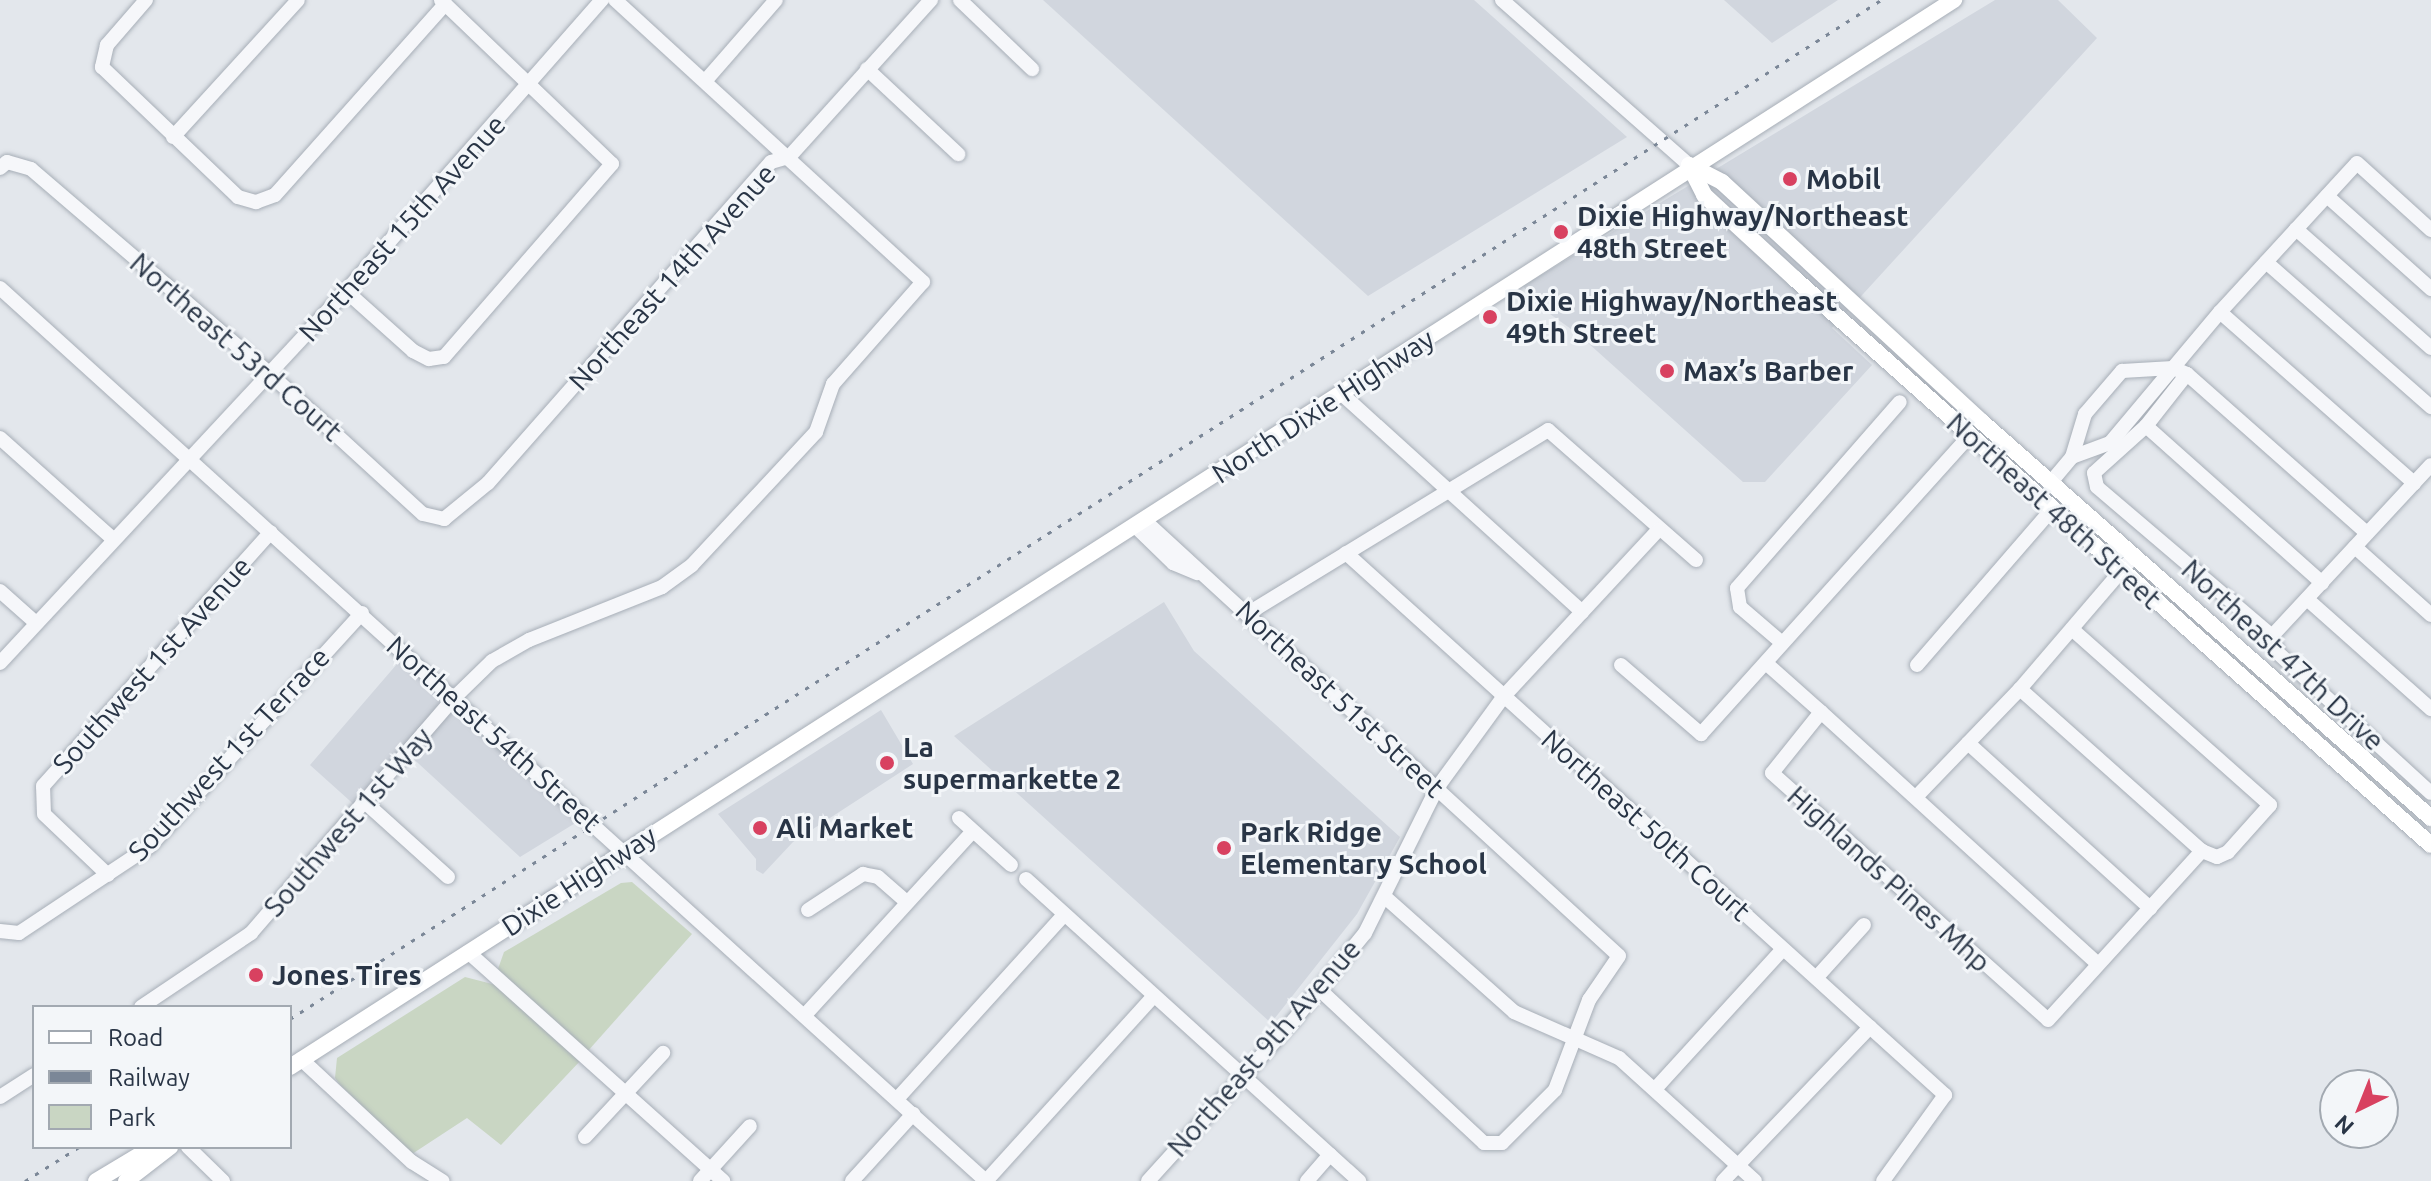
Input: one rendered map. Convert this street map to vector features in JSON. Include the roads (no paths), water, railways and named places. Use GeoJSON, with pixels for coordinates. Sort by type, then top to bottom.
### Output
{"type":"FeatureCollection","features":[{"type":"Feature","properties":{"kind":"main road","name":"North Dixie Highway"},"geometry":{"type":"LineString","coordinates":[[690,811],[1343,395],[1689,165],[1954,0]]}},
{"type":"Feature","properties":{"kind":"main road","name":"Northeast 48th Street"},"geometry":{"type":"LineString","coordinates":[[1689,165],[1704,195],[1969,436],[2431,845]]}},
{"type":"Feature","properties":{"kind":"main road","name":"Northeast 48th Street"},"geometry":{"type":"LineString","coordinates":[[1689,165],[1722,182],[2051,482],[2431,818]]}},
{"type":"Feature","properties":{"kind":"main road"},"geometry":{"type":"LineString","coordinates":[[1949,418],[1969,428],[2030,482],[2051,482]]}},
{"type":"Feature","properties":{"kind":"main road","name":"Dixie Highway"},"geometry":{"type":"LineString","coordinates":[[296,1063],[690,811]]}},
{"type":"Feature","properties":{"kind":"main road"},"geometry":{"type":"LineString","coordinates":[[96,1181],[150,1149]]}},
{"type":"Feature","properties":{"kind":"main road"},"geometry":{"type":"LineString","coordinates":[[126,1181],[167,1149]]}},
{"type":"Feature","properties":{"kind":"street"},"geometry":{"type":"LineString","coordinates":[[146,0],[107,45],[102,67],[238,197],[256,202],[275,195],[443,2],[612,164],[444,357],[429,359],[413,351],[346,291]]}},
{"type":"Feature","properties":{"kind":"street"},"geometry":{"type":"LineString","coordinates":[[173,137],[298,0]]}},
{"type":"Feature","properties":{"kind":"street","name":"Northeast 15th Avenue"},"geometry":{"type":"LineString","coordinates":[[0,663],[191,453],[270,374],[346,291],[532,84],[602,0]]}},
{"type":"Feature","properties":{"kind":"street"},"geometry":{"type":"LineString","coordinates":[[615,0],[789,157]]}},
{"type":"Feature","properties":{"kind":"street"},"geometry":{"type":"LineString","coordinates":[[706,80],[776,0]]}},
{"type":"Feature","properties":{"kind":"street","name":"Northeast 14th Avenue"},"geometry":{"type":"LineString","coordinates":[[444,519],[488,483],[771,162],[789,157],[931,0]]}},
{"type":"Feature","properties":{"kind":"street"},"geometry":{"type":"LineString","coordinates":[[960,0],[1032,69]]}},
{"type":"Feature","properties":{"kind":"street","name":"Northeast 48th Street"},"geometry":{"type":"LineString","coordinates":[[1502,0],[1689,165]]}},
{"type":"Feature","properties":{"kind":"street"},"geometry":{"type":"LineString","coordinates":[[867,69],[958,154]]}},
{"type":"Feature","properties":{"kind":"street","name":"Southwest 1st Way"},"geometry":{"type":"LineString","coordinates":[[144,1005],[251,933],[367,804],[454,698],[509,650],[653,591],[692,565],[816,432],[833,384],[923,282],[789,157]]}},
{"type":"Feature","properties":{"kind":"street","name":"Northeast 53rd Court"},"geometry":{"type":"LineString","coordinates":[[0,168],[7,162],[31,169],[270,374],[423,514],[444,519]]}},
{"type":"Feature","properties":{"kind":"street"},"geometry":{"type":"LineString","coordinates":[[2322,583],[2146,426],[2220,312],[2357,163],[2431,230]]}},
{"type":"Feature","properties":{"kind":"street"},"geometry":{"type":"LineString","coordinates":[[2327,196],[2431,289]]}},
{"type":"Feature","properties":{"kind":"street"},"geometry":{"type":"LineString","coordinates":[[2296,229],[2431,348]]}},
{"type":"Feature","properties":{"kind":"street"},"geometry":{"type":"LineString","coordinates":[[2266,262],[2431,407]]}},
{"type":"Feature","properties":{"kind":"street","name":"Northeast 54th Street"},"geometry":{"type":"LineString","coordinates":[[0,288],[191,453],[271,532],[986,1181]]}},
{"type":"Feature","properties":{"kind":"street"},"geometry":{"type":"LineString","coordinates":[[2220,312],[2414,483]]}},
{"type":"Feature","properties":{"kind":"street"},"geometry":{"type":"LineString","coordinates":[[2051,482],[2072,457],[2085,414],[2122,371],[2180,371],[2367,533]]}},
{"type":"Feature","properties":{"kind":"street"},"geometry":{"type":"LineString","coordinates":[[2072,457],[2110,443],[2180,371]]}},
{"type":"Feature","properties":{"kind":"street"},"geometry":{"type":"LineString","coordinates":[[1343,395],[1582,612]]}},
{"type":"Feature","properties":{"kind":"street"},"geometry":{"type":"LineString","coordinates":[[1781,642],[1740,607],[1737,588],[1900,402]]}},
{"type":"Feature","properties":{"kind":"street","name":"Northeast 47th Drive"},"geometry":{"type":"LineString","coordinates":[[2146,426],[2094,473],[2097,487],[2272,636],[2278,653],[2431,793]]}},
{"type":"Feature","properties":{"kind":"street"},"geometry":{"type":"LineString","coordinates":[[1247,614],[1548,430],[1658,530],[1696,560]]}},
{"type":"Feature","properties":{"kind":"street"},"geometry":{"type":"LineString","coordinates":[[1621,665],[1701,734],[1969,436]]}},
{"type":"Feature","properties":{"kind":"street"},"geometry":{"type":"LineString","coordinates":[[0,438],[113,539]]}},
{"type":"Feature","properties":{"kind":"street"},"geometry":{"type":"LineString","coordinates":[[2272,636],[2431,465]]}},
{"type":"Feature","properties":{"kind":"street"},"geometry":{"type":"LineString","coordinates":[[1917,665],[2052,509]]}},
{"type":"Feature","properties":{"kind":"street","name":"Northeast 51st Street"},"geometry":{"type":"LineString","coordinates":[[1141,524],[1173,563],[1202,573],[1619,956],[1589,1000],[1575,1039]]}},
{"type":"Feature","properties":{"kind":"street","name":"Northeast 9th Avenue"},"geometry":{"type":"LineString","coordinates":[[1148,1181],[1320,990],[1385,897],[1437,788],[1504,696],[1658,530]]}},
{"type":"Feature","properties":{"kind":"street","name":"Southwest 1st Avenue"},"geometry":{"type":"LineString","coordinates":[[108,875],[44,814],[40,802],[43,786],[271,532]]}},
{"type":"Feature","properties":{"kind":"street"},"geometry":{"type":"LineString","coordinates":[[2355,547],[2431,615]]}},
{"type":"Feature","properties":{"kind":"street","name":"Northeast 50th Court"},"geometry":{"type":"LineString","coordinates":[[1346,553],[1945,1095],[1883,1181]]}},
{"type":"Feature","properties":{"kind":"street"},"geometry":{"type":"LineString","coordinates":[[1917,796],[2020,689],[2134,555]]}},
{"type":"Feature","properties":{"kind":"street"},"geometry":{"type":"LineString","coordinates":[[0,591],[36,623]]}},
{"type":"Feature","properties":{"kind":"street"},"geometry":{"type":"LineString","coordinates":[[2307,599],[2431,709]]}},
{"type":"Feature","properties":{"kind":"street","name":"Southwest 1st Terrace"},"geometry":{"type":"LineString","coordinates":[[4,933],[19,933],[150,846],[362,613]]}},
{"type":"Feature","properties":{"kind":"street"},"geometry":{"type":"LineString","coordinates":[[2020,689],[2202,851],[2217,857],[2228,852],[2270,805],[2072,629]]}},
{"type":"Feature","properties":{"kind":"street"},"geometry":{"type":"LineString","coordinates":[[1767,664],[1917,796],[2098,964],[2202,851]]}},
{"type":"Feature","properties":{"kind":"street","name":"Highlands Pines Mhp"},"geometry":{"type":"LineString","coordinates":[[1821,712],[1772,773],[2048,1020],[2098,964]]}},
{"type":"Feature","properties":{"kind":"street"},"geometry":{"type":"LineString","coordinates":[[1968,743],[2150,908]]}},
{"type":"Feature","properties":{"kind":"street"},"geometry":{"type":"LineString","coordinates":[[367,804],[448,877]]}},
{"type":"Feature","properties":{"kind":"street"},"geometry":{"type":"LineString","coordinates":[[959,818],[1011,865]]}},
{"type":"Feature","properties":{"kind":"street"},"geometry":{"type":"LineString","coordinates":[[805,1015],[972,832]]}},
{"type":"Feature","properties":{"kind":"street"},"geometry":{"type":"LineString","coordinates":[[808,910],[863,874],[878,877],[907,902]]}},
{"type":"Feature","properties":{"kind":"street"},"geometry":{"type":"LineString","coordinates":[[1026,879],[1359,1181]]}},
{"type":"Feature","properties":{"kind":"street"},"geometry":{"type":"LineString","coordinates":[[1385,897],[1514,1012],[1619,1058],[1656,1088],[1755,1181]]}},
{"type":"Feature","properties":{"kind":"street"},"geometry":{"type":"LineString","coordinates":[[897,1099],[1064,915]]}},
{"type":"Feature","properties":{"kind":"street"},"geometry":{"type":"LineString","coordinates":[[1817,977],[1864,925]]}},
{"type":"Feature","properties":{"kind":"street"},"geometry":{"type":"LineString","coordinates":[[1656,1088],[1783,949]]}},
{"type":"Feature","properties":{"kind":"street"},"geometry":{"type":"LineString","coordinates":[[468,952],[625,1093],[705,1175],[723,1181]]}},
{"type":"Feature","properties":{"kind":"street"},"geometry":{"type":"LineString","coordinates":[[1320,990],[1484,1143],[1502,1143],[1512,1137],[1555,1090],[1575,1039]]}},
{"type":"Feature","properties":{"kind":"street"},"geometry":{"type":"LineString","coordinates":[[986,1181],[1154,996]]}},
{"type":"Feature","properties":{"kind":"street"},"geometry":{"type":"LineString","coordinates":[[1723,1181],[1870,1027]]}},
{"type":"Feature","properties":{"kind":"street"},"geometry":{"type":"LineString","coordinates":[[585,1137],[663,1053]]}},
{"type":"Feature","properties":{"kind":"street"},"geometry":{"type":"LineString","coordinates":[[296,1063],[412,1162],[442,1181]]}},
{"type":"Feature","properties":{"kind":"street"},"geometry":{"type":"LineString","coordinates":[[0,1097],[32,1076]]}},
{"type":"Feature","properties":{"kind":"street"},"geometry":{"type":"LineString","coordinates":[[852,1181],[913,1114]]}},
{"type":"Feature","properties":{"kind":"street"},"geometry":{"type":"LineString","coordinates":[[705,1175],[750,1126]]}},
{"type":"Feature","properties":{"kind":"street"},"geometry":{"type":"LineString","coordinates":[[190,1149],[223,1181]]}},
{"type":"Feature","properties":{"kind":"street"},"geometry":{"type":"LineString","coordinates":[[1307,1181],[1330,1155]]}},
{"type":"Feature","properties":{"kind":"railway"},"geometry":{"type":"LineString","coordinates":[[292,1018],[1881,0]]}},
{"type":"Feature","properties":{"kind":"railway"},"geometry":{"type":"LineString","coordinates":[[25,1181],[76,1149]]}},
{"type":"Feature","properties":{"kind":"place","name":"Mobil"},"geometry":{"type":"Point","coordinates":[1790,179]}},
{"type":"Feature","properties":{"kind":"place","name":"Dixie Highway/Northeast 48th Street"},"geometry":{"type":"Point","coordinates":[1561,232]}},
{"type":"Feature","properties":{"kind":"place","name":"Dixie Highway/Northeast 49th Street"},"geometry":{"type":"Point","coordinates":[1490,317]}},
{"type":"Feature","properties":{"kind":"place","name":"Max’s Barber"},"geometry":{"type":"Point","coordinates":[1667,371]}},
{"type":"Feature","properties":{"kind":"place","name":"La supermarkette 2"},"geometry":{"type":"Point","coordinates":[887,763]}},
{"type":"Feature","properties":{"kind":"place","name":"Ali Market"},"geometry":{"type":"Point","coordinates":[760,828]}},
{"type":"Feature","properties":{"kind":"place","name":"Park Ridge Elementary School"},"geometry":{"type":"Point","coordinates":[1224,848]}},
{"type":"Feature","properties":{"kind":"place","name":"Jones Tires"},"geometry":{"type":"Point","coordinates":[256,975]}}]}
